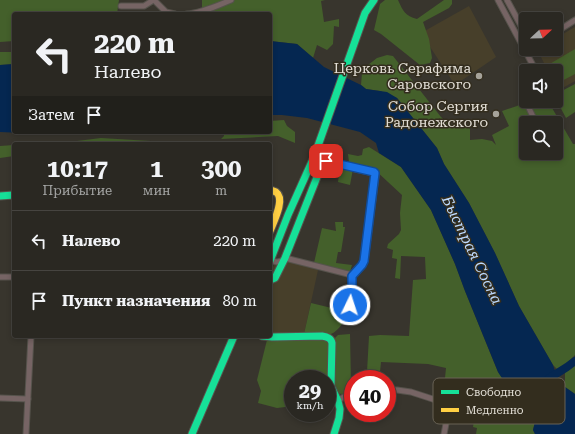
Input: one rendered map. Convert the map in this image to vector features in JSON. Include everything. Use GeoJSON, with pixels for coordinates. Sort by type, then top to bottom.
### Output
{"type":"FeatureCollection","features":[{"type":"Feature","properties":{"kind":"street"},"geometry":{"type":"LineString","coordinates":[[121,6],[144,6],[153,0],[166,12]]}},
{"type":"Feature","properties":{"kind":"street"},"geometry":{"type":"LineString","coordinates":[[197,12],[231,0]]}},
{"type":"Feature","properties":{"kind":"street"},"geometry":{"type":"LineString","coordinates":[[272,254],[314,157],[367,9],[374,0]]}},
{"type":"Feature","properties":{"kind":"street"},"geometry":{"type":"LineString","coordinates":[[498,0],[519,37]]}},
{"type":"Feature","properties":{"kind":"street"},"geometry":{"type":"LineString","coordinates":[[507,0],[519,22]]}},
{"type":"Feature","properties":{"kind":"street"},"geometry":{"type":"LineString","coordinates":[[563,28],[575,20]]}},
{"type":"Feature","properties":{"kind":"street"},"geometry":{"type":"LineString","coordinates":[[272,279],[275,278],[285,259],[324,162],[374,172],[375,176],[364,261],[352,276],[350,305]]}},
{"type":"Feature","properties":{"kind":"street"},"geometry":{"type":"LineString","coordinates":[[272,190],[277,192],[281,199],[280,206],[272,226]]}},
{"type":"Feature","properties":{"kind":"street"},"geometry":{"type":"LineString","coordinates":[[0,196],[12,195]]}},
{"type":"Feature","properties":{"kind":"street"},"geometry":{"type":"LineString","coordinates":[[272,260],[275,262],[285,259],[352,276]]}},
{"type":"Feature","properties":{"kind":"street"},"geometry":{"type":"LineString","coordinates":[[0,277],[12,277]]}},
{"type":"Feature","properties":{"kind":"street"},"geometry":{"type":"LineString","coordinates":[[272,337],[322,336],[331,339],[331,386],[340,408],[340,416],[334,434]]}},
{"type":"Feature","properties":{"kind":"street"},"geometry":{"type":"LineString","coordinates":[[26,434],[31,338]]}},
{"type":"Feature","properties":{"kind":"street"},"geometry":{"type":"LineString","coordinates":[[192,434],[233,338]]}},
{"type":"Feature","properties":{"kind":"street"},"geometry":{"type":"LineString","coordinates":[[396,390],[411,392],[433,399]]}},
{"type":"Feature","properties":{"kind":"street"},"geometry":{"type":"LineString","coordinates":[[0,398],[28,399]]}},
{"type":"Feature","properties":{"kind":"street"},"geometry":{"type":"LineString","coordinates":[[338,400],[344,398]]}},
{"type":"Feature","properties":{"kind":"street"},"geometry":{"type":"LineString","coordinates":[[444,434],[445,424]]}},
{"type":"Feature","properties":{"kind":"shaded area"},"geometry":{"type":"Polygon","coordinates":[[[469,6],[496,57],[455,85],[421,33],[469,6]]]}},
{"type":"Feature","properties":{"kind":"shaded area"},"geometry":{"type":"Polygon","coordinates":[[[575,27],[575,81],[563,88],[563,64],[544,64],[540,56],[563,56],[563,34],[575,27]]]}},
{"type":"Feature","properties":{"kind":"shaded area"},"geometry":{"type":"Polygon","coordinates":[[[287,261],[318,270],[304,334],[272,335],[272,269],[274,265],[287,261]]]}},
{"type":"Feature","properties":{"kind":"green space"},"geometry":{"type":"Polygon","coordinates":[[[0,0],[119,0],[117,12],[12,12],[12,41],[0,42],[0,0]]]}},
{"type":"Feature","properties":{"kind":"green space"},"geometry":{"type":"Polygon","coordinates":[[[202,0],[325,0],[321,1],[324,22],[339,19],[339,27],[334,26],[333,44],[327,50],[317,45],[313,58],[297,44],[272,41],[272,12],[202,12],[202,0]]]}},
{"type":"Feature","properties":{"kind":"green space"},"geometry":{"type":"Polygon","coordinates":[[[385,0],[398,0],[405,12],[417,19],[444,0],[452,0],[452,4],[449,8],[423,22],[429,39],[432,58],[430,63],[420,65],[374,30],[380,4],[385,0]]]}},
{"type":"Feature","properties":{"kind":"green space"},"geometry":{"type":"Polygon","coordinates":[[[575,49],[575,74],[563,80],[563,64],[550,64],[575,49]]]}},
{"type":"Feature","properties":{"kind":"green space"},"geometry":{"type":"Polygon","coordinates":[[[0,52],[12,52],[12,64],[0,65],[0,52]]]}},
{"type":"Feature","properties":{"kind":"green space"},"geometry":{"type":"Polygon","coordinates":[[[387,55],[393,56],[441,117],[450,125],[467,124],[470,129],[470,140],[482,139],[492,141],[496,145],[492,135],[509,126],[502,111],[519,105],[519,108],[552,108],[557,116],[519,116],[519,160],[563,160],[563,127],[573,144],[575,144],[575,355],[566,364],[557,369],[553,365],[519,306],[495,253],[469,203],[444,164],[437,148],[397,98],[380,91],[366,89],[361,85],[362,73],[368,65],[377,58],[387,55]]]}},
{"type":"Feature","properties":{"kind":"green space"},"geometry":{"type":"Polygon","coordinates":[[[575,84],[575,112],[566,118],[561,108],[563,108],[563,90],[575,84]]]}},
{"type":"Feature","properties":{"kind":"green space"},"geometry":{"type":"Polygon","coordinates":[[[284,120],[287,126],[295,132],[295,143],[278,136],[221,139],[224,134],[272,134],[272,121],[284,120]]]}},
{"type":"Feature","properties":{"kind":"green space"},"geometry":{"type":"Polygon","coordinates":[[[101,138],[167,142],[69,142],[101,138]]]}},
{"type":"Feature","properties":{"kind":"green space"},"geometry":{"type":"Polygon","coordinates":[[[12,145],[12,156],[0,158],[0,146],[12,145]]]}},
{"type":"Feature","properties":{"kind":"green space"},"geometry":{"type":"Polygon","coordinates":[[[369,147],[401,167],[431,210],[455,264],[498,372],[502,378],[445,378],[446,368],[428,364],[381,362],[380,370],[367,370],[369,336],[409,336],[413,280],[426,279],[425,257],[401,256],[400,279],[395,278],[397,259],[392,258],[393,250],[387,248],[388,244],[399,234],[401,230],[400,213],[402,195],[374,169],[349,162],[348,154],[358,156],[362,155],[363,149],[369,147]]]}},
{"type":"Feature","properties":{"kind":"green space"},"geometry":{"type":"Polygon","coordinates":[[[340,167],[353,169],[350,185],[338,182],[340,167]]]}},
{"type":"Feature","properties":{"kind":"green space"},"geometry":{"type":"Polygon","coordinates":[[[335,222],[343,222],[343,227],[345,227],[341,252],[338,252],[336,263],[352,265],[350,272],[314,263],[322,228],[336,231],[335,222]]]}},
{"type":"Feature","properties":{"kind":"green space"},"geometry":{"type":"Polygon","coordinates":[[[311,303],[340,310],[348,310],[340,327],[331,334],[304,334],[311,303]]]}},
{"type":"Feature","properties":{"kind":"green space"},"geometry":{"type":"Polygon","coordinates":[[[350,334],[351,370],[344,370],[344,393],[342,394],[336,393],[336,370],[333,370],[334,339],[338,335],[350,334]]]}},
{"type":"Feature","properties":{"kind":"green space"},"geometry":{"type":"Polygon","coordinates":[[[320,338],[329,341],[329,370],[284,370],[284,407],[277,408],[258,403],[261,391],[257,380],[267,340],[320,338]]]}},
{"type":"Feature","properties":{"kind":"green space"},"geometry":{"type":"Polygon","coordinates":[[[575,364],[575,394],[565,387],[565,371],[575,364]]]}},
{"type":"Feature","properties":{"kind":"green space"},"geometry":{"type":"Polygon","coordinates":[[[474,424],[534,424],[533,430],[535,434],[476,434],[477,428],[473,427],[474,424]]]}},
{"type":"Feature","properties":{"kind":"water","name":"Быстрая Сосна"},"geometry":{"type":"Polygon","coordinates":[[[272,41],[297,44],[324,67],[361,85],[366,89],[387,92],[397,98],[437,148],[444,164],[469,203],[495,253],[519,306],[553,365],[558,378],[502,378],[498,372],[455,264],[431,210],[401,167],[379,153],[376,143],[360,132],[307,118],[272,115],[272,41]]]}},
{"type":"Feature","properties":{"kind":"water"},"geometry":{"type":"Polygon","coordinates":[[[12,64],[12,132],[0,132],[0,65],[12,64]]]}},
{"type":"Feature","properties":{"kind":"water"},"geometry":{"type":"Polygon","coordinates":[[[565,387],[575,394],[575,434],[535,434],[533,430],[534,424],[565,424],[565,387]]]}},
{"type":"Feature","properties":{"kind":"waterway"},"geometry":{"type":"LineString","coordinates":[[550,378],[575,361]]}},
{"type":"Feature","properties":{"kind":"traffic: fast"},"geometry":{"type":"LineString","coordinates":[[272,256],[288,215],[314,157],[365,13],[374,0]]}},
{"type":"Feature","properties":{"kind":"traffic: fast"},"geometry":{"type":"LineString","coordinates":[[272,279],[275,278],[285,258],[324,162],[374,172],[375,176],[364,261],[352,276],[352,299],[350,305]]}},
{"type":"Feature","properties":{"kind":"traffic: fast"},"geometry":{"type":"LineString","coordinates":[[0,196],[12,195]]}},
{"type":"Feature","properties":{"kind":"traffic: fast"},"geometry":{"type":"LineString","coordinates":[[272,337],[322,336],[331,340],[331,386],[340,409],[334,434]]}},
{"type":"Feature","properties":{"kind":"traffic: fast"},"geometry":{"type":"LineString","coordinates":[[192,434],[233,338]]}},
{"type":"Feature","properties":{"kind":"traffic: slow"},"geometry":{"type":"LineString","coordinates":[[272,191],[279,195],[280,200],[278,211],[272,226]]}},
{"type":"Feature","properties":{"kind":"place","name":"Церковь Серафима Саровского"},"geometry":{"type":"Point","coordinates":[479,76]}},
{"type":"Feature","properties":{"kind":"place","name":"Собор Сергия Радонежского"},"geometry":{"type":"Point","coordinates":[496,114]}},
{"type":"Feature","properties":{"kind":"route"},"geometry":{"type":"LineString","coordinates":[[326,161],[375,173],[364,261],[352,276],[352,299],[350,305]]}}]}
